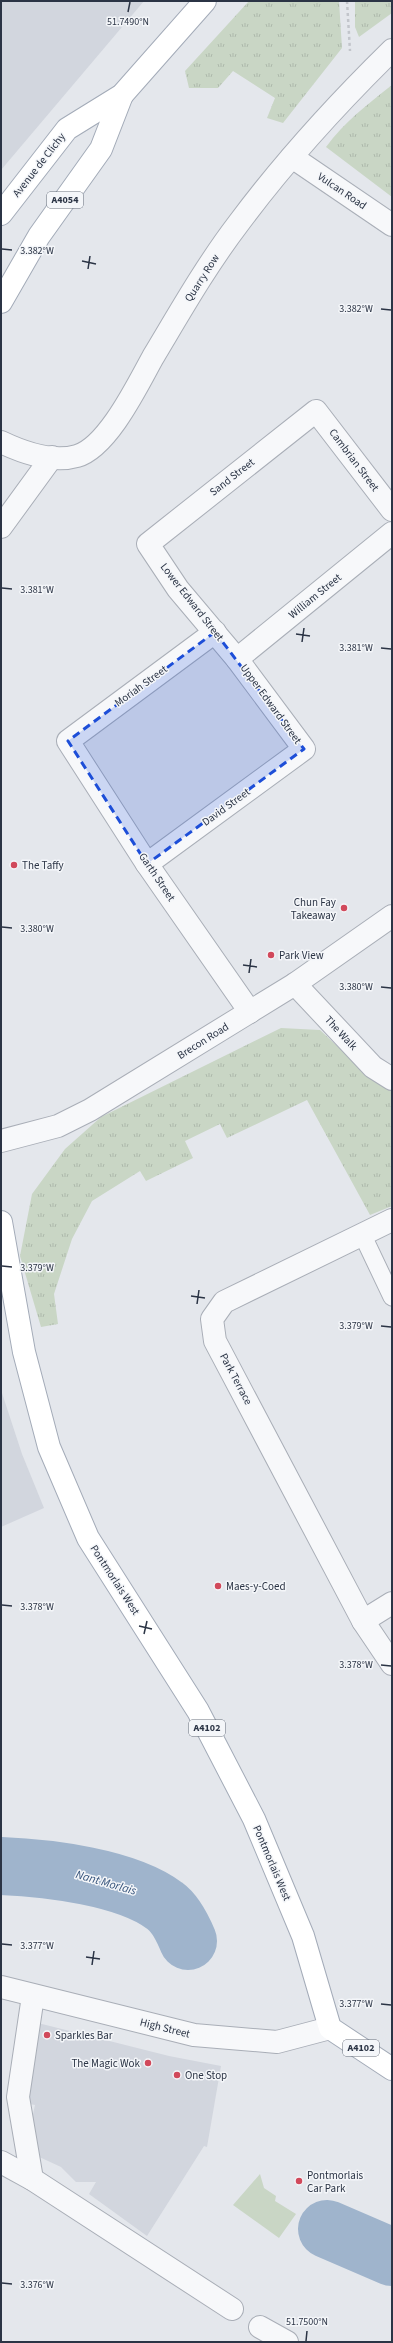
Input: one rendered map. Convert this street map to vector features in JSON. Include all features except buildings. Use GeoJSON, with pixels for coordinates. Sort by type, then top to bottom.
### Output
{"type":"FeatureCollection","features":[{"type":"Feature","properties":{"kind":"main road","name":"Avenue de Clichy"},"geometry":{"type":"LineString","coordinates":[[1,214],[67,128],[122,95],[204,1]]}},
{"type":"Feature","properties":{"kind":"main road","name":"Avenue de Clichy"},"geometry":{"type":"LineString","coordinates":[[1,302],[39,236],[101,149],[122,95]]}},
{"type":"Feature","properties":{"kind":"main road","name":"Pontmorlais West"},"geometry":{"type":"LineString","coordinates":[[1,1222],[24,1352],[49,1447],[88,1538],[198,1711],[254,1819],[303,1936],[330,2028]]}},
{"type":"Feature","properties":{"kind":"main road","name":"A4102"},"geometry":{"type":"LineString","coordinates":[[330,2028],[392,2069]]}},
{"type":"Feature","properties":{"kind":"street","name":"Quarry Row"},"geometry":{"type":"LineString","coordinates":[[1,442],[30,454],[52,457],[77,456],[100,441],[117,420],[191,293],[238,224],[292,157],[356,85],[392,50]]}},
{"type":"Feature","properties":{"kind":"street","name":"Vulcan Road"},"geometry":{"type":"LineString","coordinates":[[292,157],[392,225]]}},
{"type":"Feature","properties":{"kind":"street","name":"Cambrian Street"},"geometry":{"type":"LineString","coordinates":[[316,411],[392,510]]}},
{"type":"Feature","properties":{"kind":"street","name":"Sand Street"},"geometry":{"type":"LineString","coordinates":[[148,544],[316,411]]}},
{"type":"Feature","properties":{"kind":"street"},"geometry":{"type":"LineString","coordinates":[[1,527],[52,457]]}},
{"type":"Feature","properties":{"kind":"street","name":"William Street"},"geometry":{"type":"LineString","coordinates":[[237,659],[392,533]]}},
{"type":"Feature","properties":{"kind":"street","name":"Lower Edward Street"},"geometry":{"type":"LineString","coordinates":[[148,544],[178,589],[237,659]]}},
{"type":"Feature","properties":{"kind":"street","name":"Moriah Street"},"geometry":{"type":"LineString","coordinates":[[68,740],[215,632]]}},
{"type":"Feature","properties":{"kind":"street","name":"Upper Edward Street"},"geometry":{"type":"LineString","coordinates":[[237,659],[304,749]]}},
{"type":"Feature","properties":{"kind":"street","name":"Garth Street"},"geometry":{"type":"LineString","coordinates":[[68,740],[147,864],[250,1012]]}},
{"type":"Feature","properties":{"kind":"street","name":"David Street"},"geometry":{"type":"LineString","coordinates":[[147,864],[304,749]]}},
{"type":"Feature","properties":{"kind":"street","name":"Brecon Road"},"geometry":{"type":"LineString","coordinates":[[1,1141],[58,1126],[90,1110],[294,984],[392,916]]}},
{"type":"Feature","properties":{"kind":"street","name":"The Walk"},"geometry":{"type":"LineString","coordinates":[[294,984],[373,1067],[392,1079]]}},
{"type":"Feature","properties":{"kind":"street","name":"Park Terrace"},"geometry":{"type":"LineString","coordinates":[[392,1220],[224,1302],[212,1319],[216,1341],[363,1621],[392,1664]]}},
{"type":"Feature","properties":{"kind":"street"},"geometry":{"type":"LineString","coordinates":[[363,1621],[392,1603]]}},
{"type":"Feature","properties":{"kind":"street","name":"High Street"},"geometry":{"type":"LineString","coordinates":[[1,1987],[194,2035],[277,2042],[330,2028]]}},
{"type":"Feature","properties":{"kind":"street"},"geometry":{"type":"LineString","coordinates":[[32,2179],[18,2097],[33,1996]]}},
{"type":"Feature","properties":{"kind":"street"},"geometry":{"type":"LineString","coordinates":[[1,2162],[32,2179],[232,2309]]}},
{"type":"Feature","properties":{"kind":"street"},"geometry":{"type":"LineString","coordinates":[[260,2327],[288,2342]]}},
{"type":"Feature","properties":{"kind":"lane"},"geometry":{"type":"LineString","coordinates":[[365,1234],[363,1236],[392,1297]]}},
{"type":"Feature","properties":{"kind":"path"},"geometry":{"type":"LineString","coordinates":[[346,1],[348,40],[356,85]]}},
{"type":"Feature","properties":{"kind":"highlighted area"},"geometry":{"type":"Polygon","coordinates":[[[215,632],[304,749],[147,864],[68,741],[215,632]]]}},
{"type":"Feature","properties":{"kind":"shaded area"},"geometry":{"type":"Polygon","coordinates":[[[1,1],[144,1],[1,170],[1,1]]]}},
{"type":"Feature","properties":{"kind":"shaded area"},"geometry":{"type":"Polygon","coordinates":[[[1,1390],[22,1454],[44,1508],[1,1527],[1,1390]]]}},
{"type":"Feature","properties":{"kind":"shaded area"},"geometry":{"type":"Polygon","coordinates":[[[38,2023],[169,2056],[221,2066],[207,2147],[204,2146],[147,2236],[89,2194],[96,2182],[76,2182],[61,2167],[35,2155],[29,2133],[35,2105],[24,2103],[38,2023]]]}},
{"type":"Feature","properties":{"kind":"green space"},"geometry":{"type":"Polygon","coordinates":[[[249,1],[339,1],[342,48],[283,123],[267,118],[275,98],[233,71],[218,88],[189,88],[185,71],[249,1]]]}},
{"type":"Feature","properties":{"kind":"green space"},"geometry":{"type":"Polygon","coordinates":[[[355,1],[392,1],[392,13],[359,37],[355,27],[355,1]]]}},
{"type":"Feature","properties":{"kind":"green space"},"geometry":{"type":"Polygon","coordinates":[[[392,85],[392,197],[326,147],[348,121],[392,85]]]}},
{"type":"Feature","properties":{"kind":"green space"},"geometry":{"type":"Polygon","coordinates":[[[281,1028],[320,1030],[369,1076],[392,1089],[392,1206],[370,1215],[307,1100],[227,1138],[220,1124],[185,1141],[193,1158],[146,1181],[140,1171],[92,1201],[72,1239],[54,1294],[58,1324],[41,1327],[20,1256],[32,1194],[65,1149],[101,1117],[281,1028]]]}},
{"type":"Feature","properties":{"kind":"green space"},"geometry":{"type":"Polygon","coordinates":[[[260,2174],[264,2188],[276,2196],[275,2201],[296,2214],[279,2238],[233,2205],[260,2174]]]}},
{"type":"Feature","properties":{"kind":"waterway","name":"Nant Morlais"},"geometry":{"type":"LineString","coordinates":[[1,1866],[64,1872],[109,1881],[130,1888],[149,1896],[169,1909],[179,1922],[188,1941]]}},
{"type":"Feature","properties":{"kind":"waterway","name":"Nant Morlais"},"geometry":{"type":"LineString","coordinates":[[327,2229],[392,2257]]}},
{"type":"Feature","properties":{"kind":"place","name":"The Taffy"},"geometry":{"type":"Point","coordinates":[14,865]}},
{"type":"Feature","properties":{"kind":"place","name":"Chun Fay Takeaway"},"geometry":{"type":"Point","coordinates":[344,908]}},
{"type":"Feature","properties":{"kind":"place","name":"Park View"},"geometry":{"type":"Point","coordinates":[271,955]}},
{"type":"Feature","properties":{"kind":"place","name":"Maes-y-Coed"},"geometry":{"type":"Point","coordinates":[218,1586]}},
{"type":"Feature","properties":{"kind":"place","name":"Sparkles Bar"},"geometry":{"type":"Point","coordinates":[47,2035]}},
{"type":"Feature","properties":{"kind":"place","name":"The Magic Wok"},"geometry":{"type":"Point","coordinates":[148,2063]}},
{"type":"Feature","properties":{"kind":"place","name":"One Stop"},"geometry":{"type":"Point","coordinates":[177,2075]}},
{"type":"Feature","properties":{"kind":"place","name":"Pontmorlais Car Park"},"geometry":{"type":"Point","coordinates":[299,2181]}}]}
